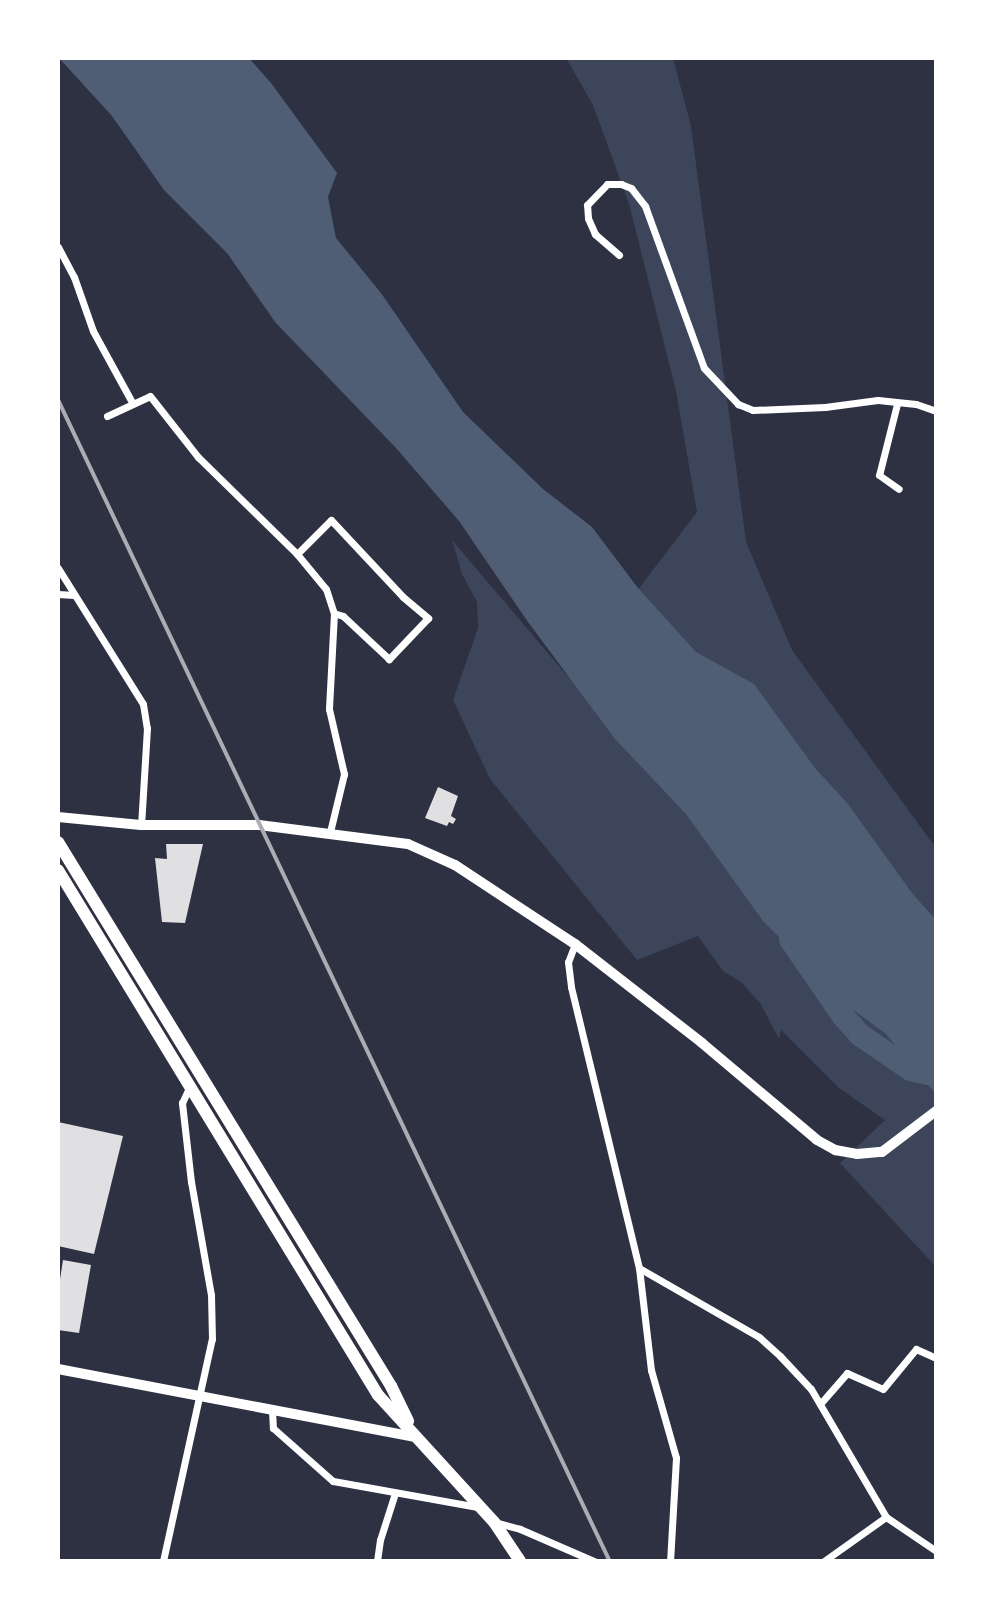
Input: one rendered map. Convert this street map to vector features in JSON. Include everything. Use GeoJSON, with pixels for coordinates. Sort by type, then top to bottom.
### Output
{"type":"FeatureCollection","features":[{"type":"Feature","properties":{"kind":"highway"},"geometry":{"type":"LineString","coordinates":[[58,842],[391,1386],[416,1437]]}},
{"type":"Feature","properties":{"kind":"highway"},"geometry":{"type":"LineString","coordinates":[[58,870],[379,1395],[494,1522],[520,1561]]}},
{"type":"Feature","properties":{"kind":"main road"},"geometry":{"type":"LineString","coordinates":[[58,817],[141,825],[259,825],[408,844],[455,865],[575,944],[702,1043],[817,1140],[835,1150],[857,1154],[882,1152],[934,1113]]}},
{"type":"Feature","properties":{"kind":"street"},"geometry":{"type":"LineString","coordinates":[[619,255],[595,234],[588,218],[587,205],[607,184],[621,184],[631,188],[645,206],[704,368],[738,404],[753,410],[825,407],[878,400],[916,404],[936,411]]}},
{"type":"Feature","properties":{"kind":"street"},"geometry":{"type":"LineString","coordinates":[[58,247],[74,277],[93,331],[133,404]]}},
{"type":"Feature","properties":{"kind":"street"},"geometry":{"type":"LineString","coordinates":[[107,416],[150,396],[198,457],[297,554],[327,589],[334,613],[330,709],[344,774],[330,832]]}},
{"type":"Feature","properties":{"kind":"street"},"geometry":{"type":"LineString","coordinates":[[897,404],[878,475],[899,489]]}},
{"type":"Feature","properties":{"kind":"street"},"geometry":{"type":"LineString","coordinates":[[297,554],[331,520],[403,597],[428,618],[389,659],[343,616],[334,613]]}},
{"type":"Feature","properties":{"kind":"street"},"geometry":{"type":"LineString","coordinates":[[58,568],[143,704],[147,728],[141,825]]}},
{"type":"Feature","properties":{"kind":"street"},"geometry":{"type":"LineString","coordinates":[[58,594],[74,595]]}},
{"type":"Feature","properties":{"kind":"street"},"geometry":{"type":"LineString","coordinates":[[575,944],[568,962],[571,987],[639,1268],[652,1370],[676,1458],[670,1561]]}},
{"type":"Feature","properties":{"kind":"street"},"geometry":{"type":"LineString","coordinates":[[163,1561],[212,1339],[212,1317],[182,1103],[190,1086]]}},
{"type":"Feature","properties":{"kind":"street"},"geometry":{"type":"LineString","coordinates":[[639,1268],[759,1337],[811,1389],[886,1517],[936,1551]]}},
{"type":"Feature","properties":{"kind":"street"},"geometry":{"type":"LineString","coordinates":[[820,1404],[847,1373],[883,1389],[916,1349],[936,1358]]}},
{"type":"Feature","properties":{"kind":"street"},"geometry":{"type":"LineString","coordinates":[[58,1369],[416,1437]]}},
{"type":"Feature","properties":{"kind":"street"},"geometry":{"type":"LineString","coordinates":[[272,1410],[273,1428],[333,1481],[480,1507]]}},
{"type":"Feature","properties":{"kind":"street"},"geometry":{"type":"LineString","coordinates":[[377,1561],[380,1540],[395,1493]]}},
{"type":"Feature","properties":{"kind":"street"},"geometry":{"type":"LineString","coordinates":[[824,1561],[886,1517]]}},
{"type":"Feature","properties":{"kind":"street"},"geometry":{"type":"LineString","coordinates":[[494,1522],[520,1529],[594,1561]]}},
{"type":"Feature","properties":{"kind":"shaded area"},"geometry":{"type":"Polygon","coordinates":[[[59,58],[249,58],[271,83],[337,173],[328,197],[336,238],[381,293],[463,412],[543,489],[592,527],[638,588],[696,652],[754,684],[815,768],[848,804],[912,893],[936,920],[936,1094],[886,1034],[848,1006],[763,921],[686,814],[615,739],[528,622],[459,521],[396,448],[275,322],[227,253],[164,190],[112,116],[59,58]]]}},
{"type":"Feature","properties":{"kind":"shaded area"},"geometry":{"type":"Polygon","coordinates":[[[566,58],[673,58],[691,126],[746,542],[792,650],[936,848],[936,1267],[840,1163],[885,1120],[839,1088],[781,1030],[779,1039],[760,1003],[742,983],[723,971],[698,936],[637,960],[490,779],[453,700],[478,628],[477,602],[462,574],[452,540],[570,679],[697,512],[676,391],[629,204],[593,105],[566,58]]]}},
{"type":"Feature","properties":{"kind":"building"},"geometry":{"type":"Polygon","coordinates":[[[438,787],[458,796],[451,816],[456,819],[453,824],[449,822],[447,826],[425,818],[438,787]]]}},
{"type":"Feature","properties":{"kind":"building"},"geometry":{"type":"Polygon","coordinates":[[[166,844],[203,844],[185,923],[162,922],[155,858],[167,859],[166,844]]]}},
{"type":"Feature","properties":{"kind":"building"},"geometry":{"type":"Polygon","coordinates":[[[58,1122],[123,1136],[94,1254],[58,1246],[58,1122]]]}},
{"type":"Feature","properties":{"kind":"building"},"geometry":{"type":"Polygon","coordinates":[[[63,1260],[91,1265],[79,1333],[58,1330],[58,1292],[63,1260]]]}},
{"type":"Feature","properties":{"kind":"waterway"},"geometry":{"type":"LineString","coordinates":[[790,939],[843,1016],[859,1034],[910,1069],[936,1075]]}},
{"type":"Feature","properties":{"kind":"railway"},"geometry":{"type":"LineString","coordinates":[[58,399],[610,1561]]}}]}
